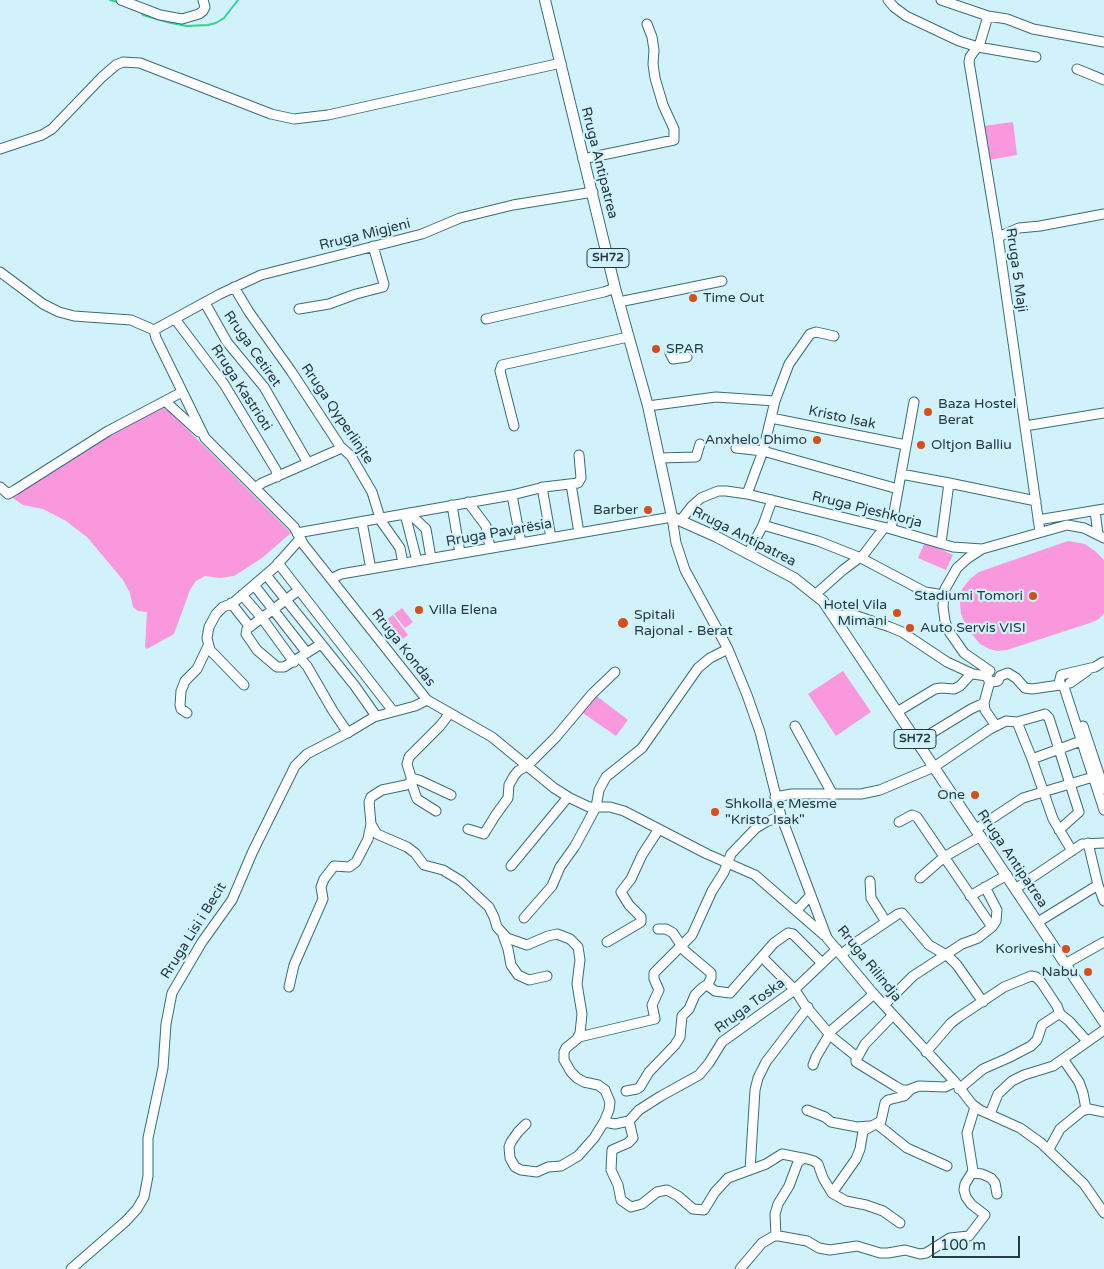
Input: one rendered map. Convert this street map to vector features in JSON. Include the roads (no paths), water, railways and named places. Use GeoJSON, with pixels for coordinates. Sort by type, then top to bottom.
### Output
{"type":"FeatureCollection","features":[{"type":"Feature","properties":{"kind":"main road","name":"Rruga Antipatrea"},"geometry":{"type":"LineString","coordinates":[[545,0],[615,288],[648,406],[659,458],[676,518],[794,578],[816,594],[833,615],[1104,1022]]}},
{"type":"Feature","properties":{"kind":"street"},"geometry":{"type":"LineString","coordinates":[[121,0],[160,15],[182,19],[203,11],[205,7],[203,0]]}},
{"type":"Feature","properties":{"kind":"street"},"geometry":{"type":"LineString","coordinates":[[888,0],[900,12],[916,22],[959,41],[978,47],[1036,57]]}},
{"type":"Feature","properties":{"kind":"street"},"geometry":{"type":"LineString","coordinates":[[941,0],[988,16],[1002,17],[1033,29],[1104,42]]}},
{"type":"Feature","properties":{"kind":"street","name":"Rruga 5 Maji"},"geometry":{"type":"LineString","coordinates":[[988,16],[978,47],[970,56],[969,62],[998,237],[1040,532]]}},
{"type":"Feature","properties":{"kind":"street"},"geometry":{"type":"LineString","coordinates":[[583,159],[674,140],[674,129],[655,78],[654,50],[647,24]]}},
{"type":"Feature","properties":{"kind":"street"},"geometry":{"type":"LineString","coordinates":[[0,149],[42,135],[52,129],[102,77],[116,65],[124,62],[140,63],[271,114],[294,119],[328,115],[561,63]]}},
{"type":"Feature","properties":{"kind":"street"},"geometry":{"type":"LineString","coordinates":[[1077,69],[1104,80]]}},
{"type":"Feature","properties":{"kind":"street","name":"Rruga Migjeni"},"geometry":{"type":"LineString","coordinates":[[154,330],[269,272],[422,234],[460,218],[513,206],[592,192]]}},
{"type":"Feature","properties":{"kind":"street"},"geometry":{"type":"LineString","coordinates":[[998,237],[1019,228],[1104,214]]}},
{"type":"Feature","properties":{"kind":"street"},"geometry":{"type":"LineString","coordinates":[[299,309],[328,304],[383,287],[384,284],[373,246]]}},
{"type":"Feature","properties":{"kind":"street"},"geometry":{"type":"LineString","coordinates":[[0,272],[43,304],[59,312],[74,316],[126,319],[143,324],[154,330]]}},
{"type":"Feature","properties":{"kind":"street"},"geometry":{"type":"LineString","coordinates":[[619,302],[722,281]]}},
{"type":"Feature","properties":{"kind":"street","name":"Rruga Qyperlinjte"},"geometry":{"type":"LineString","coordinates":[[234,288],[342,448],[351,456],[372,492],[380,518],[400,548],[403,563]]}},
{"type":"Feature","properties":{"kind":"street"},"geometry":{"type":"LineString","coordinates":[[486,319],[615,288]]}},
{"type":"Feature","properties":{"kind":"street","name":"Rruga Cetiret"},"geometry":{"type":"LineString","coordinates":[[205,303],[226,342],[264,387],[308,463]]}},
{"type":"Feature","properties":{"kind":"street","name":"Rruga Kastrioti"},"geometry":{"type":"LineString","coordinates":[[176,319],[224,384],[276,470],[277,477]]}},
{"type":"Feature","properties":{"kind":"street","name":"Rruga Kondas"},"geometry":{"type":"LineString","coordinates":[[154,330],[156,338],[205,438],[294,527],[298,536],[426,700],[492,737],[554,788],[568,797],[584,805],[618,808],[727,863],[755,875],[827,938]]}},
{"type":"Feature","properties":{"kind":"street"},"geometry":{"type":"LineString","coordinates":[[746,494],[762,451],[775,402],[788,364],[810,334],[816,332],[834,336]]}},
{"type":"Feature","properties":{"kind":"street"},"geometry":{"type":"LineString","coordinates":[[514,426],[500,371],[502,365],[628,336]]}},
{"type":"Feature","properties":{"kind":"street"},"geometry":{"type":"LineString","coordinates":[[670,353],[674,359],[687,357]]}},
{"type":"Feature","properties":{"kind":"street"},"geometry":{"type":"LineString","coordinates":[[0,487],[8,494],[108,432],[182,392]]}},
{"type":"Feature","properties":{"kind":"street"},"geometry":{"type":"LineString","coordinates":[[648,406],[716,397],[775,402]]}},
{"type":"Feature","properties":{"kind":"street"},"geometry":{"type":"LineString","coordinates":[[165,401],[205,438]]}},
{"type":"Feature","properties":{"kind":"street"},"geometry":{"type":"LineString","coordinates":[[816,594],[842,570],[860,558],[888,529],[898,489],[914,402]]}},
{"type":"Feature","properties":{"kind":"street"},"geometry":{"type":"LineString","coordinates":[[1025,426],[1104,413]]}},
{"type":"Feature","properties":{"kind":"street","name":"Kristo Isak"},"geometry":{"type":"LineString","coordinates":[[771,418],[906,445]]}},
{"type":"Feature","properties":{"kind":"street"},"geometry":{"type":"LineString","coordinates":[[659,458],[696,457],[700,444]]}},
{"type":"Feature","properties":{"kind":"street"},"geometry":{"type":"LineString","coordinates":[[255,488],[342,448]]}},
{"type":"Feature","properties":{"kind":"street"},"geometry":{"type":"LineString","coordinates":[[736,448],[762,451],[898,489]]}},
{"type":"Feature","properties":{"kind":"street"},"geometry":{"type":"LineString","coordinates":[[244,684],[212,654],[208,646],[207,634],[213,620],[223,607],[242,595],[266,575],[278,563],[298,536],[380,518],[512,495],[542,487],[578,483],[581,480],[579,455]]}},
{"type":"Feature","properties":{"kind":"street"},"geometry":{"type":"LineString","coordinates":[[901,474],[1036,501]]}},
{"type":"Feature","properties":{"kind":"street"},"geometry":{"type":"LineString","coordinates":[[941,543],[949,483]]}},
{"type":"Feature","properties":{"kind":"street"},"geometry":{"type":"LineString","coordinates":[[571,484],[579,533]]}},
{"type":"Feature","properties":{"kind":"street"},"geometry":{"type":"LineString","coordinates":[[542,487],[551,538]]}},
{"type":"Feature","properties":{"kind":"street","name":"Rruga Pjeshkorja"},"geometry":{"type":"LineString","coordinates":[[676,518],[710,493],[726,491],[772,500],[953,547],[982,550]]}},
{"type":"Feature","properties":{"kind":"street"},"geometry":{"type":"LineString","coordinates":[[512,495],[521,543]]}},
{"type":"Feature","properties":{"kind":"street"},"geometry":{"type":"LineString","coordinates":[[748,554],[763,525],[772,500]]}},
{"type":"Feature","properties":{"kind":"street"},"geometry":{"type":"LineString","coordinates":[[468,502],[486,526],[490,548]]}},
{"type":"Feature","properties":{"kind":"street"},"geometry":{"type":"LineString","coordinates":[[452,505],[460,553]]}},
{"type":"Feature","properties":{"kind":"street"},"geometry":{"type":"LineString","coordinates":[[989,676],[964,653],[948,630],[944,613],[944,595],[948,581],[957,568],[968,558],[982,550],[1040,532],[1068,525],[1084,528],[1101,536],[1100,510],[1038,520]]}},
{"type":"Feature","properties":{"kind":"street"},"geometry":{"type":"LineString","coordinates":[[407,513],[426,529],[431,558]]}},
{"type":"Feature","properties":{"kind":"street"},"geometry":{"type":"LineString","coordinates":[[407,513],[417,561]]}},
{"type":"Feature","properties":{"kind":"street","name":"Rruga Pavarësia"},"geometry":{"type":"LineString","coordinates":[[331,579],[338,574],[371,568],[676,518]]}},
{"type":"Feature","properties":{"kind":"street","name":"Rruga Rilindja"},"geometry":{"type":"LineString","coordinates":[[676,518],[676,543],[685,570],[728,649],[741,678],[760,732],[781,816],[827,938],[874,994],[975,1107],[1020,1128],[1048,1149],[1075,1175],[1095,1198],[1104,1213]]}},
{"type":"Feature","properties":{"kind":"street"},"geometry":{"type":"LineString","coordinates":[[362,522],[371,568]]}},
{"type":"Feature","properties":{"kind":"street"},"geometry":{"type":"LineString","coordinates":[[763,525],[818,541],[860,558],[925,592],[944,595]]}},
{"type":"Feature","properties":{"kind":"street"},"geometry":{"type":"LineString","coordinates":[[278,563],[394,711]]}},
{"type":"Feature","properties":{"kind":"street"},"geometry":{"type":"LineString","coordinates":[[266,575],[376,716]]}},
{"type":"Feature","properties":{"kind":"street"},"geometry":{"type":"LineString","coordinates":[[254,586],[273,610],[300,658]]}},
{"type":"Feature","properties":{"kind":"street"},"geometry":{"type":"LineString","coordinates":[[299,590],[250,627],[246,634],[258,650],[274,665],[281,668],[321,644]]}},
{"type":"Feature","properties":{"kind":"street"},"geometry":{"type":"LineString","coordinates":[[242,595],[307,666],[348,733]]}},
{"type":"Feature","properties":{"kind":"street"},"geometry":{"type":"LineString","coordinates":[[231,603],[250,627]]}},
{"type":"Feature","properties":{"kind":"street"},"geometry":{"type":"LineString","coordinates":[[833,615],[854,615],[890,626],[943,660],[971,674],[989,676],[997,671],[1000,676],[1008,673],[1013,675],[1025,688],[1032,689],[1066,685],[1104,660]]}},
{"type":"Feature","properties":{"kind":"street"},"geometry":{"type":"LineString","coordinates":[[187,713],[181,709],[180,705],[185,680],[197,669],[208,646]]}},
{"type":"Feature","properties":{"kind":"street"},"geometry":{"type":"LineString","coordinates":[[524,918],[552,886],[560,867],[575,846],[596,807],[599,790],[606,777],[630,759],[647,742],[698,668],[710,658],[728,649]]}},
{"type":"Feature","properties":{"kind":"street"},"geometry":{"type":"LineString","coordinates":[[1032,689],[1063,675],[1092,668]]}},
{"type":"Feature","properties":{"kind":"street"},"geometry":{"type":"LineString","coordinates":[[468,829],[484,834],[494,816],[508,798],[510,785],[518,770],[527,766],[592,694],[615,672]]}},
{"type":"Feature","properties":{"kind":"street"},"geometry":{"type":"LineString","coordinates":[[897,712],[935,689],[954,689],[960,686],[971,674]]}},
{"type":"Feature","properties":{"kind":"street"},"geometry":{"type":"LineString","coordinates":[[1063,675],[1058,680],[1066,685],[1104,790]]}},
{"type":"Feature","properties":{"kind":"street"},"geometry":{"type":"LineString","coordinates":[[989,676],[984,703],[985,710],[996,726]]}},
{"type":"Feature","properties":{"kind":"street"},"geometry":{"type":"LineString","coordinates":[[1066,685],[1081,741],[1104,810]]}},
{"type":"Feature","properties":{"kind":"street","name":"Rruga Lisi i Becit"},"geometry":{"type":"LineString","coordinates":[[70,1269],[126,1221],[137,1209],[144,1196],[148,1176],[148,1138],[163,1068],[169,1008],[175,987],[202,942],[232,900],[253,851],[295,766],[307,754],[376,716],[414,706],[426,700]]}},
{"type":"Feature","properties":{"kind":"street"},"geometry":{"type":"LineString","coordinates":[[918,742],[971,708],[984,703]]}},
{"type":"Feature","properties":{"kind":"street"},"geometry":{"type":"LineString","coordinates":[[436,812],[417,799],[407,764],[408,757],[440,726],[450,713]]}},
{"type":"Feature","properties":{"kind":"street"},"geometry":{"type":"LineString","coordinates":[[775,797],[792,794],[833,795],[872,792],[934,767],[1006,721],[1017,722],[1045,714],[1049,719],[1080,812],[1059,830]]}},
{"type":"Feature","properties":{"kind":"street"},"geometry":{"type":"LineString","coordinates":[[1017,722],[1032,759],[1052,819],[1072,850]]}},
{"type":"Feature","properties":{"kind":"street"},"geometry":{"type":"LineString","coordinates":[[795,726],[833,795]]}},
{"type":"Feature","properties":{"kind":"street"},"geometry":{"type":"LineString","coordinates":[[1032,759],[1081,741]]}},
{"type":"Feature","properties":{"kind":"street"},"geometry":{"type":"LineString","coordinates":[[920,878],[1014,803],[1043,791],[1093,777]]}},
{"type":"Feature","properties":{"kind":"street"},"geometry":{"type":"LineString","coordinates":[[289,987],[294,965],[323,899],[321,887],[324,879],[334,866],[349,867],[356,862],[368,839],[371,824],[369,802],[371,797],[382,790],[406,785],[415,779],[451,795]]}},
{"type":"Feature","properties":{"kind":"street"},"geometry":{"type":"LineString","coordinates":[[511,866],[568,797]]}},
{"type":"Feature","properties":{"kind":"street"},"geometry":{"type":"LineString","coordinates":[[899,822],[915,815],[992,927]]}},
{"type":"Feature","properties":{"kind":"street"},"geometry":{"type":"LineString","coordinates":[[526,1124],[518,1132],[509,1148],[510,1158],[515,1167],[521,1170],[537,1172],[548,1167],[561,1166],[578,1156],[590,1143],[604,1122],[610,1105],[609,1098],[605,1090],[598,1085],[584,1082],[571,1072],[564,1060],[566,1048],[579,1037],[655,1019],[652,1005],[659,990],[653,976],[657,969],[692,935],[731,854],[756,828],[781,816]]}},
{"type":"Feature","properties":{"kind":"street"},"geometry":{"type":"LineString","coordinates":[[371,824],[375,833],[407,847],[424,865],[442,870],[461,882],[489,907],[497,927],[503,935],[511,965],[518,975],[529,980],[547,976]]}},
{"type":"Feature","properties":{"kind":"street"},"geometry":{"type":"LineString","coordinates":[[607,942],[641,922],[641,917],[629,905],[621,892],[631,879],[642,854],[659,829]]}},
{"type":"Feature","properties":{"kind":"street"},"geometry":{"type":"LineString","coordinates":[[1088,843],[1098,885],[1104,901]]}},
{"type":"Feature","properties":{"kind":"street"},"geometry":{"type":"LineString","coordinates":[[1015,889],[1082,844],[1104,843]]}},
{"type":"Feature","properties":{"kind":"street"},"geometry":{"type":"LineString","coordinates":[[970,896],[1006,875]]}},
{"type":"Feature","properties":{"kind":"street"},"geometry":{"type":"LineString","coordinates":[[870,881],[871,898],[886,922],[902,913],[929,945],[957,965],[983,1002]]}},
{"type":"Feature","properties":{"kind":"street"},"geometry":{"type":"LineString","coordinates":[[1038,922],[1098,885]]}},
{"type":"Feature","properties":{"kind":"street"},"geometry":{"type":"LineString","coordinates":[[884,1005],[913,976],[962,944],[978,938],[992,927],[996,921],[997,910],[985,887]]}},
{"type":"Feature","properties":{"kind":"street"},"geometry":{"type":"LineString","coordinates":[[797,910],[811,894]]}},
{"type":"Feature","properties":{"kind":"street","name":"Rruga Toska"},"geometry":{"type":"LineString","coordinates":[[629,1121],[639,1110],[699,1075],[724,1039],[795,990],[822,963],[886,922]]}},
{"type":"Feature","properties":{"kind":"street"},"geometry":{"type":"LineString","coordinates":[[626,1091],[640,1087],[649,1072],[675,1045],[681,1032],[682,1016],[689,1009],[695,995],[710,982],[711,973],[688,954],[669,930],[658,929]]}},
{"type":"Feature","properties":{"kind":"street"},"geometry":{"type":"LineString","coordinates":[[707,985],[715,992],[730,993],[780,938],[788,932],[793,934],[822,963]]}},
{"type":"Feature","properties":{"kind":"street"},"geometry":{"type":"LineString","coordinates":[[503,935],[527,945],[557,934],[566,936],[576,944],[580,955],[577,984],[582,1014],[579,1037]]}},
{"type":"Feature","properties":{"kind":"street"},"geometry":{"type":"LineString","coordinates":[[1065,964],[1104,942]]}},
{"type":"Feature","properties":{"kind":"street"},"geometry":{"type":"LineString","coordinates":[[762,957],[795,990],[830,1034],[857,1057]]}},
{"type":"Feature","properties":{"kind":"street"},"geometry":{"type":"LineString","coordinates":[[926,1052],[951,1024],[964,1013],[1004,987],[1034,976],[1041,982],[1060,1013],[1087,1041]]}},
{"type":"Feature","properties":{"kind":"street"},"geometry":{"type":"LineString","coordinates":[[813,1066],[816,1057],[836,1026],[874,994]]}},
{"type":"Feature","properties":{"kind":"street"},"geometry":{"type":"LineString","coordinates":[[750,1170],[755,1090],[758,1078],[766,1062],[808,1007]]}},
{"type":"Feature","properties":{"kind":"street"},"geometry":{"type":"LineString","coordinates":[[832,1193],[856,1159],[860,1149],[862,1131],[881,1121],[886,1102],[890,1099],[904,1096],[910,1090],[922,1085],[957,1086],[983,1069],[1031,1046],[1037,1040],[1042,1025],[1060,1013]]}},
{"type":"Feature","properties":{"kind":"street"},"geometry":{"type":"LineString","coordinates":[[893,1015],[865,1044],[856,1062],[902,1090],[910,1090]]}},
{"type":"Feature","properties":{"kind":"street"},"geometry":{"type":"LineString","coordinates":[[990,1114],[998,1094],[1012,1081],[1024,1075],[1053,1066],[1104,1030]]}},
{"type":"Feature","properties":{"kind":"street"},"geometry":{"type":"LineString","coordinates":[[1063,1059],[1081,1087],[1086,1109]]}},
{"type":"Feature","properties":{"kind":"street"},"geometry":{"type":"LineString","coordinates":[[740,1269],[762,1243],[776,1236],[807,1241],[819,1248],[830,1250],[857,1246],[880,1253],[909,1250],[920,1254],[926,1253],[950,1238],[969,1236],[985,1216],[984,1213],[970,1204],[964,1187],[973,1170],[967,1133],[975,1107]]}},
{"type":"Feature","properties":{"kind":"street"},"geometry":{"type":"LineString","coordinates":[[1048,1149],[1060,1129],[1074,1116],[1086,1109],[1104,1112]]}},
{"type":"Feature","properties":{"kind":"street"},"geometry":{"type":"LineString","coordinates":[[806,1110],[825,1117],[831,1122],[858,1127],[875,1125],[907,1148],[947,1166]]}},
{"type":"Feature","properties":{"kind":"street"},"geometry":{"type":"LineString","coordinates":[[604,1122],[615,1124],[629,1121],[633,1138],[628,1143],[612,1150],[611,1170],[618,1185],[619,1196],[623,1202],[631,1207],[638,1206],[658,1192],[667,1190],[678,1196],[690,1207],[704,1210],[710,1198],[725,1180],[737,1173],[766,1164],[782,1154],[816,1162],[832,1193],[846,1200],[884,1211],[900,1223]]}},
{"type":"Feature","properties":{"kind":"street"},"geometry":{"type":"LineString","coordinates":[[776,1236],[776,1209],[793,1178],[798,1162],[802,1158]]}},
{"type":"Feature","properties":{"kind":"street"},"geometry":{"type":"LineString","coordinates":[[972,1173],[992,1178],[997,1194]]}},
{"type":"Feature","properties":{"kind":"street"},"geometry":{"type":"LineString","coordinates":[[1095,1198],[1104,1194]]}},
{"type":"Feature","properties":{"kind":"waterway"},"geometry":{"type":"LineString","coordinates":[[110,0],[117,2]]}},
{"type":"Feature","properties":{"kind":"waterway"},"geometry":{"type":"LineString","coordinates":[[140,11],[143,15],[171,23],[187,26],[208,25],[224,18],[238,0]]}},
{"type":"Feature","properties":{"kind":"place","name":"Time Out"},"geometry":{"type":"Point","coordinates":[693,298]}},
{"type":"Feature","properties":{"kind":"place","name":"SPAR"},"geometry":{"type":"Point","coordinates":[656,349]}},
{"type":"Feature","properties":{"kind":"place","name":"Baza Hostel Berat"},"geometry":{"type":"Point","coordinates":[928,412]}},
{"type":"Feature","properties":{"kind":"place","name":"Anxhelo Dhimo"},"geometry":{"type":"Point","coordinates":[817,440]}},
{"type":"Feature","properties":{"kind":"place","name":"Oltjon Balliu"},"geometry":{"type":"Point","coordinates":[921,445]}},
{"type":"Feature","properties":{"kind":"place","name":"Barber"},"geometry":{"type":"Point","coordinates":[648,510]}},
{"type":"Feature","properties":{"kind":"place","name":"Stadiumi Tomori"},"geometry":{"type":"Point","coordinates":[1033,596]}},
{"type":"Feature","properties":{"kind":"place","name":"Villa Elena"},"geometry":{"type":"Point","coordinates":[419,610]}},
{"type":"Feature","properties":{"kind":"place","name":"Hotel Vila Mimani"},"geometry":{"type":"Point","coordinates":[897,613]}},
{"type":"Feature","properties":{"kind":"place","name":"Spitali Rajonal - Berat"},"geometry":{"type":"Point","coordinates":[623,623]}},
{"type":"Feature","properties":{"kind":"place","name":"Auto Servis VISI"},"geometry":{"type":"Point","coordinates":[910,628]}},
{"type":"Feature","properties":{"kind":"place","name":"One"},"geometry":{"type":"Point","coordinates":[975,795]}},
{"type":"Feature","properties":{"kind":"place","name":"Shkolla e Mesme \"Kristo Isak\""},"geometry":{"type":"Point","coordinates":[715,812]}},
{"type":"Feature","properties":{"kind":"place","name":"Koriveshi"},"geometry":{"type":"Point","coordinates":[1066,949]}},
{"type":"Feature","properties":{"kind":"place","name":"Nabu"},"geometry":{"type":"Point","coordinates":[1088,972]}}]}
